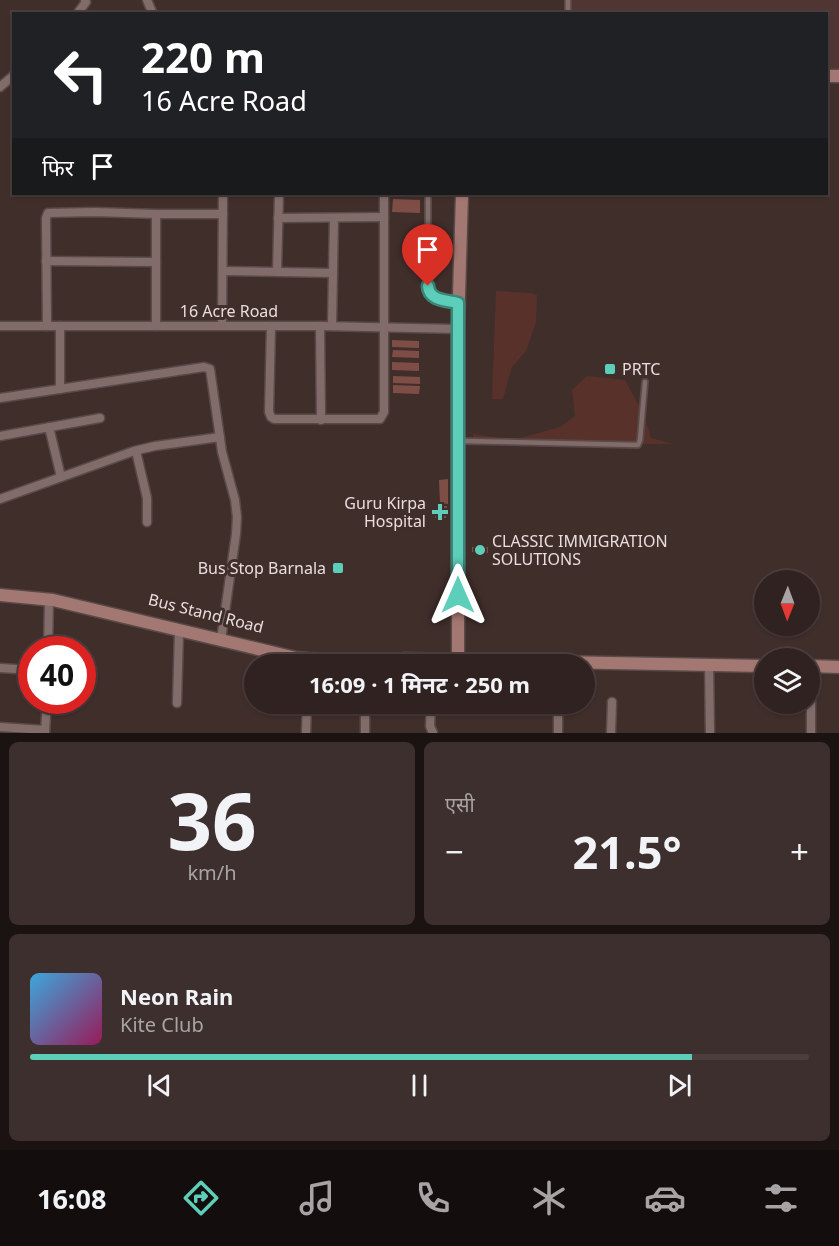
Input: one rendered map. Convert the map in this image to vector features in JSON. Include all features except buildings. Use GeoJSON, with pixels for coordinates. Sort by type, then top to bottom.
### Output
{"type":"FeatureCollection","features":[{"type":"Feature","properties":{"kind":"street"},"geometry":{"type":"LineString","coordinates":[[0,87],[12,76]]}},
{"type":"Feature","properties":{"kind":"street"},"geometry":{"type":"LineString","coordinates":[[222,325],[223,195]]}},
{"type":"Feature","properties":{"kind":"street"},"geometry":{"type":"LineString","coordinates":[[277,272],[279,195]]}},
{"type":"Feature","properties":{"kind":"street"},"geometry":{"type":"LineString","coordinates":[[271,326],[269,415],[274,419],[321,420],[377,419],[383,416],[384,195]]}},
{"type":"Feature","properties":{"kind":"street"},"geometry":{"type":"LineString","coordinates":[[458,654],[458,303],[462,195]]}},
{"type":"Feature","properties":{"kind":"street"},"geometry":{"type":"LineString","coordinates":[[46,326],[46,218],[48,213],[223,214]]}},
{"type":"Feature","properties":{"kind":"street"},"geometry":{"type":"LineString","coordinates":[[156,214],[156,326]]}},
{"type":"Feature","properties":{"kind":"street"},"geometry":{"type":"LineString","coordinates":[[278,218],[384,217]]}},
{"type":"Feature","properties":{"kind":"street"},"geometry":{"type":"LineString","coordinates":[[332,326],[334,218]]}},
{"type":"Feature","properties":{"kind":"street"},"geometry":{"type":"LineString","coordinates":[[46,261],[156,262]]}},
{"type":"Feature","properties":{"kind":"street"},"geometry":{"type":"LineString","coordinates":[[223,271],[333,273]]}},
{"type":"Feature","properties":{"kind":"street","name":"16 Acre Road"},"geometry":{"type":"LineString","coordinates":[[0,326],[222,325],[458,329]]}},
{"type":"Feature","properties":{"kind":"street"},"geometry":{"type":"LineString","coordinates":[[60,326],[60,390]]}},
{"type":"Feature","properties":{"kind":"street"},"geometry":{"type":"LineString","coordinates":[[320,326],[321,420]]}},
{"type":"Feature","properties":{"kind":"street"},"geometry":{"type":"LineString","coordinates":[[0,398],[208,368],[212,372],[222,452],[235,500],[237,517],[221,637]]}},
{"type":"Feature","properties":{"kind":"street"},"geometry":{"type":"LineString","coordinates":[[0,436],[100,418]]}},
{"type":"Feature","properties":{"kind":"street"},"geometry":{"type":"LineString","coordinates":[[49,427],[61,477]]}},
{"type":"Feature","properties":{"kind":"street"},"geometry":{"type":"LineString","coordinates":[[0,498],[136,451],[155,446],[220,438]]}},
{"type":"Feature","properties":{"kind":"street"},"geometry":{"type":"LineString","coordinates":[[136,451],[147,498],[147,522]]}},
{"type":"Feature","properties":{"kind":"street","name":"Bus Stand Road"},"geometry":{"type":"LineString","coordinates":[[0,587],[58,593],[280,654]]}},
{"type":"Feature","properties":{"kind":"street","name":"Bus Stand Road"},"geometry":{"type":"LineString","coordinates":[[0,595],[49,599],[179,631],[297,650],[383,654]]}},
{"type":"Feature","properties":{"kind":"street"},"geometry":{"type":"LineString","coordinates":[[48,636],[49,599]]}},
{"type":"Feature","properties":{"kind":"street"},"geometry":{"type":"LineString","coordinates":[[177,703],[179,631]]}},
{"type":"Feature","properties":{"kind":"street","name":"Bus Stand Road"},"geometry":{"type":"LineString","coordinates":[[595,663],[754,666]]}},
{"type":"Feature","properties":{"kind":"street"},"geometry":{"type":"LineString","coordinates":[[709,664],[710,733]]}},
{"type":"Feature","properties":{"kind":"street"},"geometry":{"type":"LineString","coordinates":[[820,666],[839,667]]}},
{"type":"Feature","properties":{"kind":"street"},"geometry":{"type":"LineString","coordinates":[[0,668],[18,669]]}},
{"type":"Feature","properties":{"kind":"street"},"geometry":{"type":"LineString","coordinates":[[611,733],[612,702]]}},
{"type":"Feature","properties":{"kind":"street"},"geometry":{"type":"LineString","coordinates":[[0,728],[45,731],[46,714]]}},
{"type":"Feature","properties":{"kind":"street"},"geometry":{"type":"LineString","coordinates":[[306,733],[307,714]]}},
{"type":"Feature","properties":{"kind":"street"},"geometry":{"type":"LineString","coordinates":[[364,733],[365,714]]}},
{"type":"Feature","properties":{"kind":"street"},"geometry":{"type":"LineString","coordinates":[[431,714],[430,726],[433,733]]}},
{"type":"Feature","properties":{"kind":"street"},"geometry":{"type":"LineString","coordinates":[[558,714],[558,733]]}},
{"type":"Feature","properties":{"kind":"street"},"geometry":{"type":"LineString","coordinates":[[811,714],[811,733]]}},
{"type":"Feature","properties":{"kind":"lane"},"geometry":{"type":"LineString","coordinates":[[428,195],[428,292],[433,297],[458,303]]}},
{"type":"Feature","properties":{"kind":"lane"},"geometry":{"type":"LineString","coordinates":[[458,441],[638,445],[645,382]]}},
{"type":"Feature","properties":{"kind":"shaded area"},"geometry":{"type":"Polygon","coordinates":[[[564,0],[839,0],[839,69],[828,69],[828,12],[564,12],[564,0]]]}},
{"type":"Feature","properties":{"kind":"shaded area"},"geometry":{"type":"Polygon","coordinates":[[[496,291],[537,295],[536,322],[526,351],[512,367],[503,399],[492,399],[496,291]]]}},
{"type":"Feature","properties":{"kind":"shaded area"},"geometry":{"type":"Polygon","coordinates":[[[587,376],[625,380],[644,415],[651,438],[674,444],[474,443],[473,434],[513,440],[560,427],[575,416],[572,390],[587,376]]]}},
{"type":"Feature","properties":{"kind":"place","name":"PRTC"},"geometry":{"type":"Point","coordinates":[610,369]}},
{"type":"Feature","properties":{"kind":"place","name":"Guru Kirpa Hospital"},"geometry":{"type":"Point","coordinates":[440,512]}},
{"type":"Feature","properties":{"kind":"place","name":"CLASSIC IMMIGRATION SOLUTIONS"},"geometry":{"type":"Point","coordinates":[480,550]}},
{"type":"Feature","properties":{"kind":"place","name":"Bus Stop Barnala"},"geometry":{"type":"Point","coordinates":[338,568]}},
{"type":"Feature","properties":{"kind":"route"},"geometry":{"type":"LineString","coordinates":[[428,286],[428,292],[433,297],[458,303],[458,595]]}}]}
